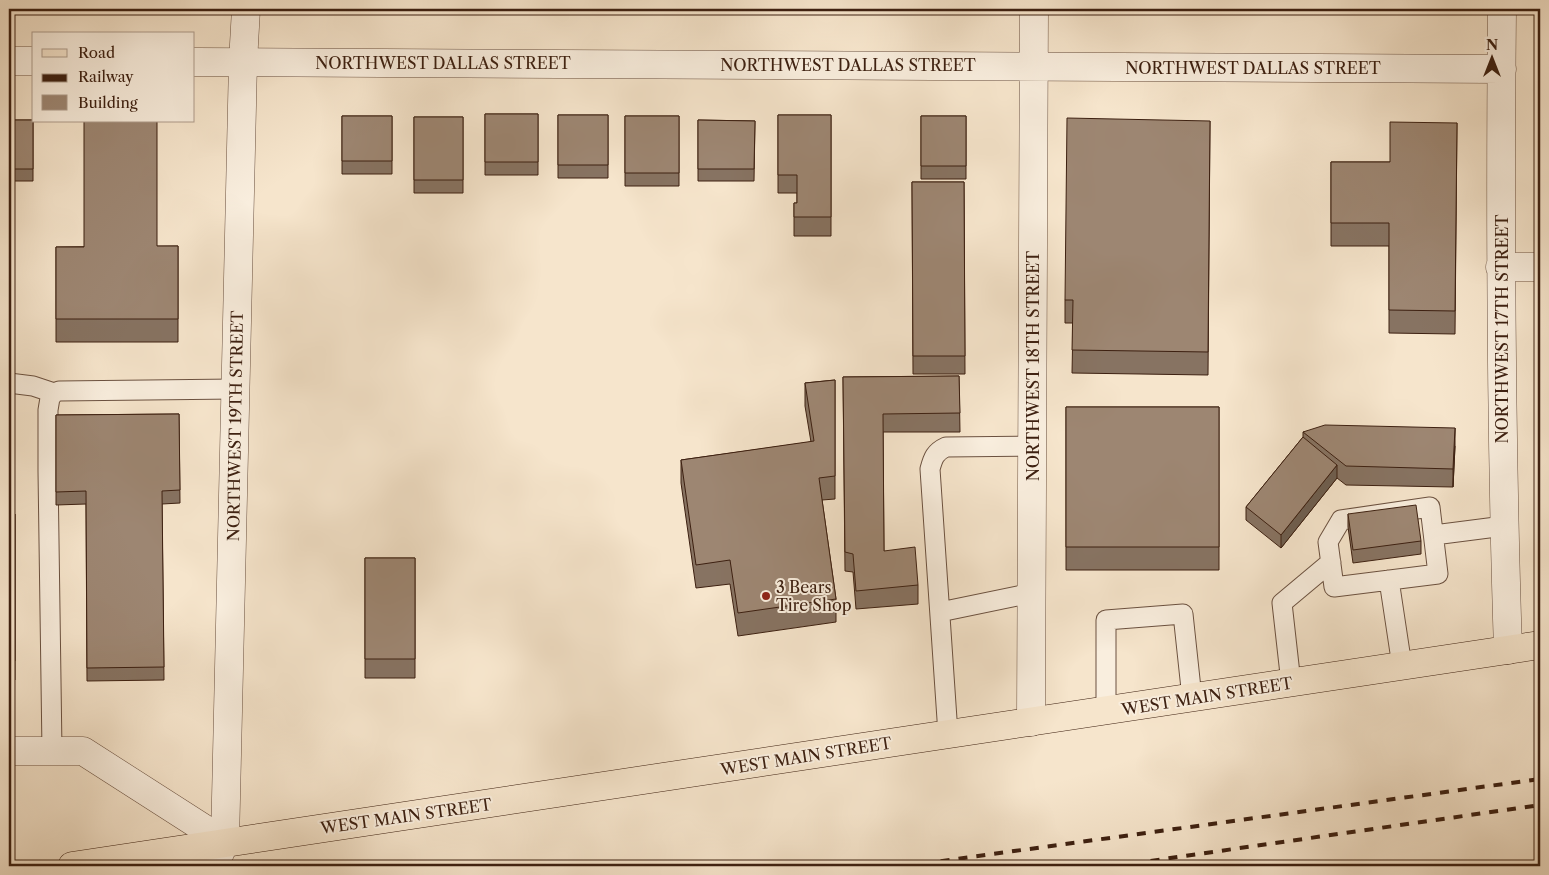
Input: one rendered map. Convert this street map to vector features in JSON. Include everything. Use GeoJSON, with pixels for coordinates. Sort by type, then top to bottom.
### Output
{"type":"FeatureCollection","features":[{"type":"Feature","properties":{"kind":"main road","name":"WEST MAIN STREET"},"geometry":{"type":"LineString","coordinates":[[72,866],[225,858],[948,734],[1540,645]]}},
{"type":"Feature","properties":{"kind":"street","name":"NORTHWEST 19TH STREET"},"geometry":{"type":"LineString","coordinates":[[225,858],[243,62],[246,9]]}},
{"type":"Feature","properties":{"kind":"street","name":"NORTHWEST 18TH STREET"},"geometry":{"type":"LineString","coordinates":[[1031,722],[1034,9]]}},
{"type":"Feature","properties":{"kind":"street","name":"NORTHWEST 17TH STREET"},"geometry":{"type":"LineString","coordinates":[[1502,9],[1500,267],[1508,650]]}},
{"type":"Feature","properties":{"kind":"street"},"geometry":{"type":"LineString","coordinates":[[9,61],[32,61]]}},
{"type":"Feature","properties":{"kind":"street","name":"NORTHWEST DALLAS STREET"},"geometry":{"type":"LineString","coordinates":[[195,62],[1502,69]]}},
{"type":"Feature","properties":{"kind":"street"},"geometry":{"type":"LineString","coordinates":[[1500,267],[1540,268]]}},
{"type":"Feature","properties":{"kind":"street"},"geometry":{"type":"LineString","coordinates":[[9,751],[84,751],[225,858]]}},
{"type":"Feature","properties":{"kind":"lane"},"geometry":{"type":"LineString","coordinates":[[9,383],[33,386],[54,393],[235,389]]}},
{"type":"Feature","properties":{"kind":"lane"},"geometry":{"type":"LineString","coordinates":[[52,751],[48,410],[50,398],[54,393]]}},
{"type":"Feature","properties":{"kind":"lane"},"geometry":{"type":"LineString","coordinates":[[948,734],[930,470],[932,458],[937,451],[946,447],[1032,446]]}},
{"type":"Feature","properties":{"kind":"lane"},"geometry":{"type":"LineString","coordinates":[[1430,507],[1434,536],[1438,574],[1334,587],[1328,542],[1341,520],[1430,507]]}},
{"type":"Feature","properties":{"kind":"lane"},"geometry":{"type":"LineString","coordinates":[[1434,536],[1504,526]]}},
{"type":"Feature","properties":{"kind":"lane"},"geometry":{"type":"LineString","coordinates":[[1291,683],[1282,603],[1331,562]]}},
{"type":"Feature","properties":{"kind":"lane"},"geometry":{"type":"LineString","coordinates":[[1389,580],[1402,666]]}},
{"type":"Feature","properties":{"kind":"lane"},"geometry":{"type":"LineString","coordinates":[[940,612],[1032,593]]}},
{"type":"Feature","properties":{"kind":"lane"},"geometry":{"type":"LineString","coordinates":[[1106,711],[1106,620],[1182,614],[1192,698]]}},
{"type":"Feature","properties":{"kind":"building"},"geometry":{"type":"Polygon","coordinates":[[[485,114],[538,114],[538,162],[485,162],[485,114]]]}},
{"type":"Feature","properties":{"kind":"building"},"geometry":{"type":"Polygon","coordinates":[[[558,115],[608,115],[608,165],[558,165],[558,115]]]}},
{"type":"Feature","properties":{"kind":"building"},"geometry":{"type":"Polygon","coordinates":[[[778,115],[831,115],[831,217],[794,217],[794,203],[797,203],[797,175],[778,175],[778,115]]]}},
{"type":"Feature","properties":{"kind":"building"},"geometry":{"type":"Polygon","coordinates":[[[342,116],[392,116],[392,161],[342,161],[342,116]]]}},
{"type":"Feature","properties":{"kind":"building"},"geometry":{"type":"Polygon","coordinates":[[[625,116],[679,116],[679,173],[625,173],[625,116]]]}},
{"type":"Feature","properties":{"kind":"building"},"geometry":{"type":"Polygon","coordinates":[[[921,116],[966,116],[966,166],[921,166],[921,116]]]}},
{"type":"Feature","properties":{"kind":"building"},"geometry":{"type":"Polygon","coordinates":[[[414,117],[463,117],[463,180],[414,180],[414,117]]]}},
{"type":"Feature","properties":{"kind":"building"},"geometry":{"type":"Polygon","coordinates":[[[1067,118],[1210,121],[1208,352],[1072,350],[1073,300],[1065,300],[1067,118]]]}},
{"type":"Feature","properties":{"kind":"building"},"geometry":{"type":"Polygon","coordinates":[[[9,120],[32,120],[33,169],[9,169],[9,120]]]}},
{"type":"Feature","properties":{"kind":"building"},"geometry":{"type":"Polygon","coordinates":[[[698,120],[755,121],[754,169],[698,169],[698,120]]]}},
{"type":"Feature","properties":{"kind":"building"},"geometry":{"type":"Polygon","coordinates":[[[84,122],[157,122],[157,246],[178,246],[178,319],[56,319],[56,247],[84,247],[84,122]]]}},
{"type":"Feature","properties":{"kind":"building"},"geometry":{"type":"Polygon","coordinates":[[[1390,122],[1457,123],[1455,311],[1389,310],[1389,223],[1331,223],[1331,162],[1390,162],[1390,122]]]}},
{"type":"Feature","properties":{"kind":"building"},"geometry":{"type":"Polygon","coordinates":[[[912,182],[964,182],[965,356],[913,356],[912,182]]]}},
{"type":"Feature","properties":{"kind":"building"},"geometry":{"type":"Polygon","coordinates":[[[1540,282],[1540,514],[1539,514],[1540,282]]]}},
{"type":"Feature","properties":{"kind":"building"},"geometry":{"type":"Polygon","coordinates":[[[959,376],[960,413],[883,414],[884,551],[915,547],[918,585],[856,591],[853,554],[845,552],[843,377],[959,376]]]}},
{"type":"Feature","properties":{"kind":"building"},"geometry":{"type":"Polygon","coordinates":[[[835,380],[835,476],[819,478],[836,599],[738,613],[730,560],[696,565],[681,460],[814,441],[805,383],[835,380]]]}},
{"type":"Feature","properties":{"kind":"building"},"geometry":{"type":"Polygon","coordinates":[[[1066,407],[1219,407],[1219,547],[1066,547],[1066,407]]]}},
{"type":"Feature","properties":{"kind":"building"},"geometry":{"type":"Polygon","coordinates":[[[179,414],[180,490],[162,491],[164,667],[87,668],[86,491],[56,492],[56,415],[179,414]]]}},
{"type":"Feature","properties":{"kind":"building"},"geometry":{"type":"Polygon","coordinates":[[[1325,425],[1455,428],[1453,469],[1346,466],[1303,432],[1325,425]]]}},
{"type":"Feature","properties":{"kind":"building"},"geometry":{"type":"Polygon","coordinates":[[[1303,437],[1337,465],[1281,535],[1246,507],[1303,437]]]}},
{"type":"Feature","properties":{"kind":"building"},"geometry":{"type":"Polygon","coordinates":[[[1416,505],[1421,541],[1353,550],[1348,514],[1416,505]]]}},
{"type":"Feature","properties":{"kind":"building"},"geometry":{"type":"Polygon","coordinates":[[[9,514],[15,514],[15,661],[9,661],[9,514]]]}},
{"type":"Feature","properties":{"kind":"building"},"geometry":{"type":"Polygon","coordinates":[[[365,558],[415,558],[415,659],[365,659],[365,558]]]}},
{"type":"Feature","properties":{"kind":"railway"},"geometry":{"type":"LineString","coordinates":[[905,866],[1540,779]]}},
{"type":"Feature","properties":{"kind":"railway"},"geometry":{"type":"LineString","coordinates":[[1115,866],[1540,805]]}},
{"type":"Feature","properties":{"kind":"place","name":"3 Bears Tire Shop"},"geometry":{"type":"Point","coordinates":[766,596]}}]}
